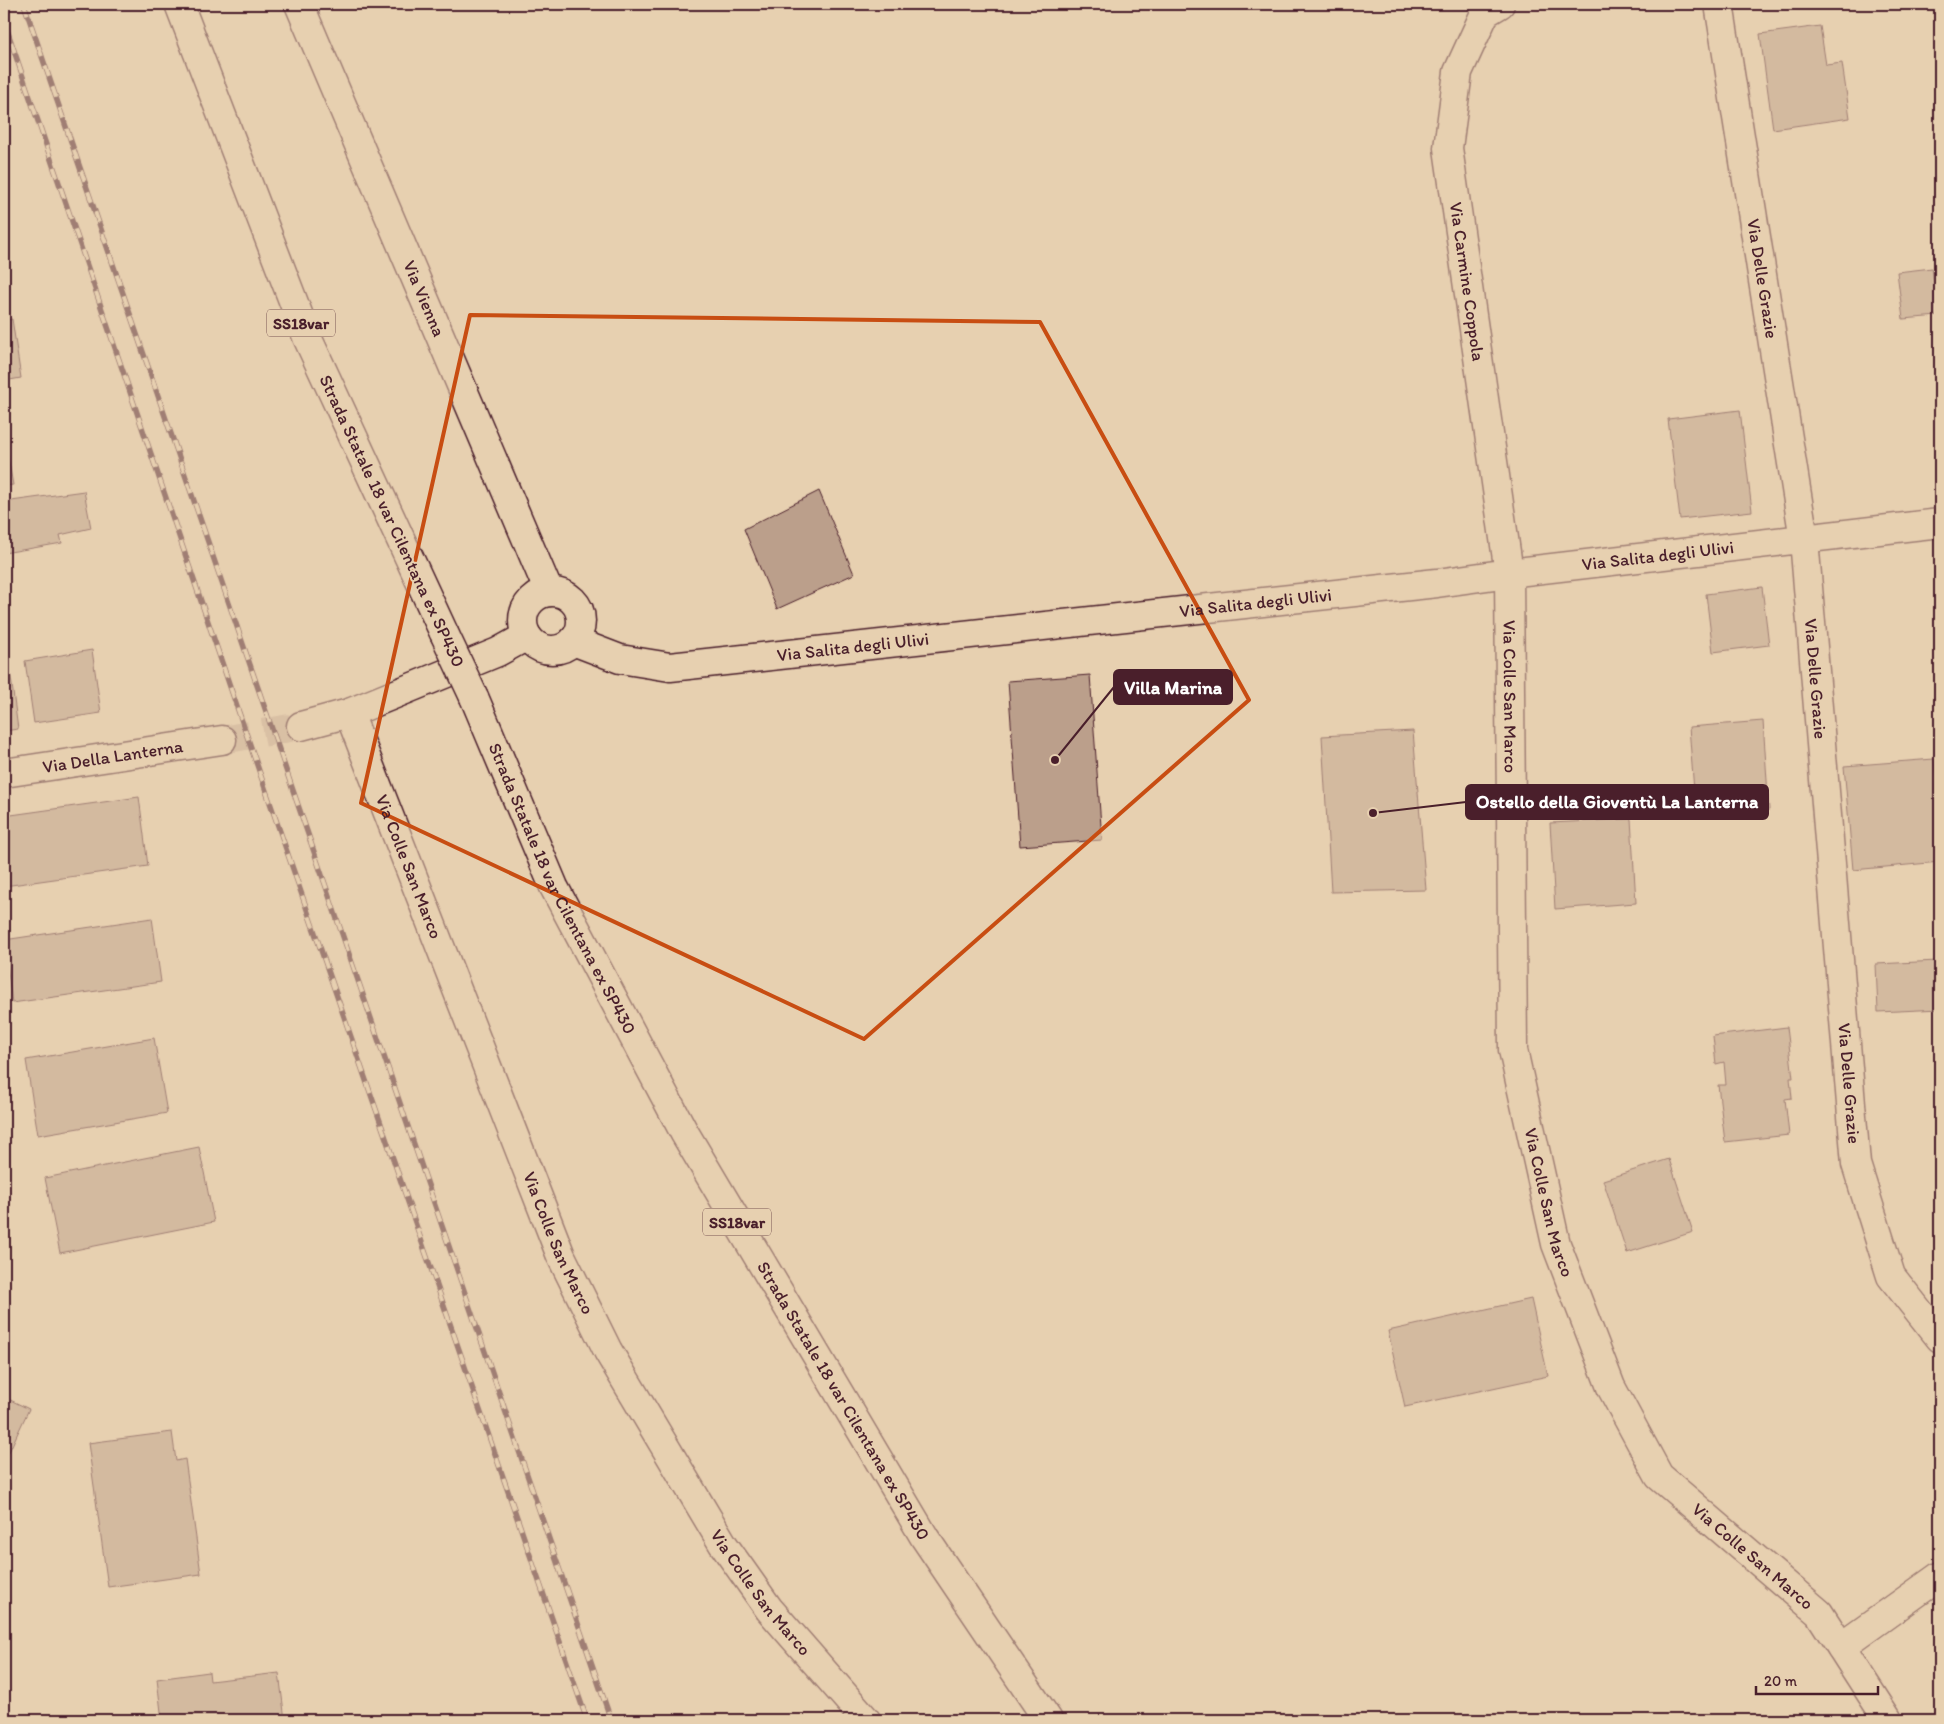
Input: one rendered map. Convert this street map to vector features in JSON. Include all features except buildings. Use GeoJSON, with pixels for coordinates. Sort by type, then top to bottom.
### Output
{"type":"FeatureCollection","features":[{"type":"Feature","properties":{"kind":"main road","name":"Strada Statale 18 var Cilentana ex SP430"},"geometry":{"type":"LineString","coordinates":[[180,4],[306,337],[474,697],[554,887],[684,1132],[925,1538],[1048,1720]]}},
{"type":"Feature","properties":{"kind":"main road","name":"Via Vienna"},"geometry":{"type":"LineString","coordinates":[[300,4],[549,592]]}},
{"type":"Feature","properties":{"kind":"main road","name":"Via Carmine Coppola"},"geometry":{"type":"LineString","coordinates":[[1500,4],[1485,13],[1458,72],[1448,148],[1509,573]]}},
{"type":"Feature","properties":{"kind":"main road","name":"Via Delle Grazie"},"geometry":{"type":"LineString","coordinates":[[1719,4],[1804,539],[1856,1164],[1891,1276],[1940,1338]]}},
{"type":"Feature","properties":{"kind":"main road","name":"Via Salita degli Ulivi"},"geometry":{"type":"LineString","coordinates":[[573,641],[620,659],[670,667],[1398,588],[1509,573],[1940,523]]}},
{"type":"Feature","properties":{"kind":"main road","name":"Via Colle San Marco"},"geometry":{"type":"LineString","coordinates":[[1509,573],[1513,1050],[1556,1244],[1611,1387],[1660,1476],[1819,1612],[1888,1720]]}},
{"type":"Feature","properties":{"kind":"main road"},"geometry":{"type":"LineString","coordinates":[[549,592],[567,596],[574,602],[581,620],[580,629],[573,641],[560,649],[551,650],[533,644],[527,636],[524,627],[523,618],[526,608],[532,600],[549,592]]}},
{"type":"Feature","properties":{"kind":"main road"},"geometry":{"type":"LineString","coordinates":[[301,726],[349,713],[498,652],[527,636]]}},
{"type":"Feature","properties":{"kind":"main road","name":"Via Colle San Marco"},"geometry":{"type":"LineString","coordinates":[[349,713],[554,1238],[608,1351],[735,1560],[769,1608],[866,1720]]}},
{"type":"Feature","properties":{"kind":"main road","name":"Via Della Lanterna"},"geometry":{"type":"LineString","coordinates":[[4,773],[222,740]]}},
{"type":"Feature","properties":{"kind":"main road"},"geometry":{"type":"LineString","coordinates":[[1841,1647],[1940,1576]]}},
{"type":"Feature","properties":{"kind":"highlighted area"},"geometry":{"type":"Polygon","coordinates":[[[470,315],[1040,322],[1249,700],[864,1039],[361,803],[470,315]]]}},
{"type":"Feature","properties":{"kind":"tunnel"},"geometry":{"type":"LineString","coordinates":[[222,740],[301,726]]}},
{"type":"Feature","properties":{"kind":"railway"},"geometry":{"type":"LineString","coordinates":[[24,4],[611,1720]]}},
{"type":"Feature","properties":{"kind":"railway"},"geometry":{"type":"LineString","coordinates":[[4,21],[237,707],[587,1720]]}},
{"type":"Feature","properties":{"kind":"place","name":"Villa Marina"},"geometry":{"type":"Point","coordinates":[1055,760]}},
{"type":"Feature","properties":{"kind":"place","name":"Ostello della Gioventù La Lanterna"},"geometry":{"type":"Point","coordinates":[1373,813]}}]}
